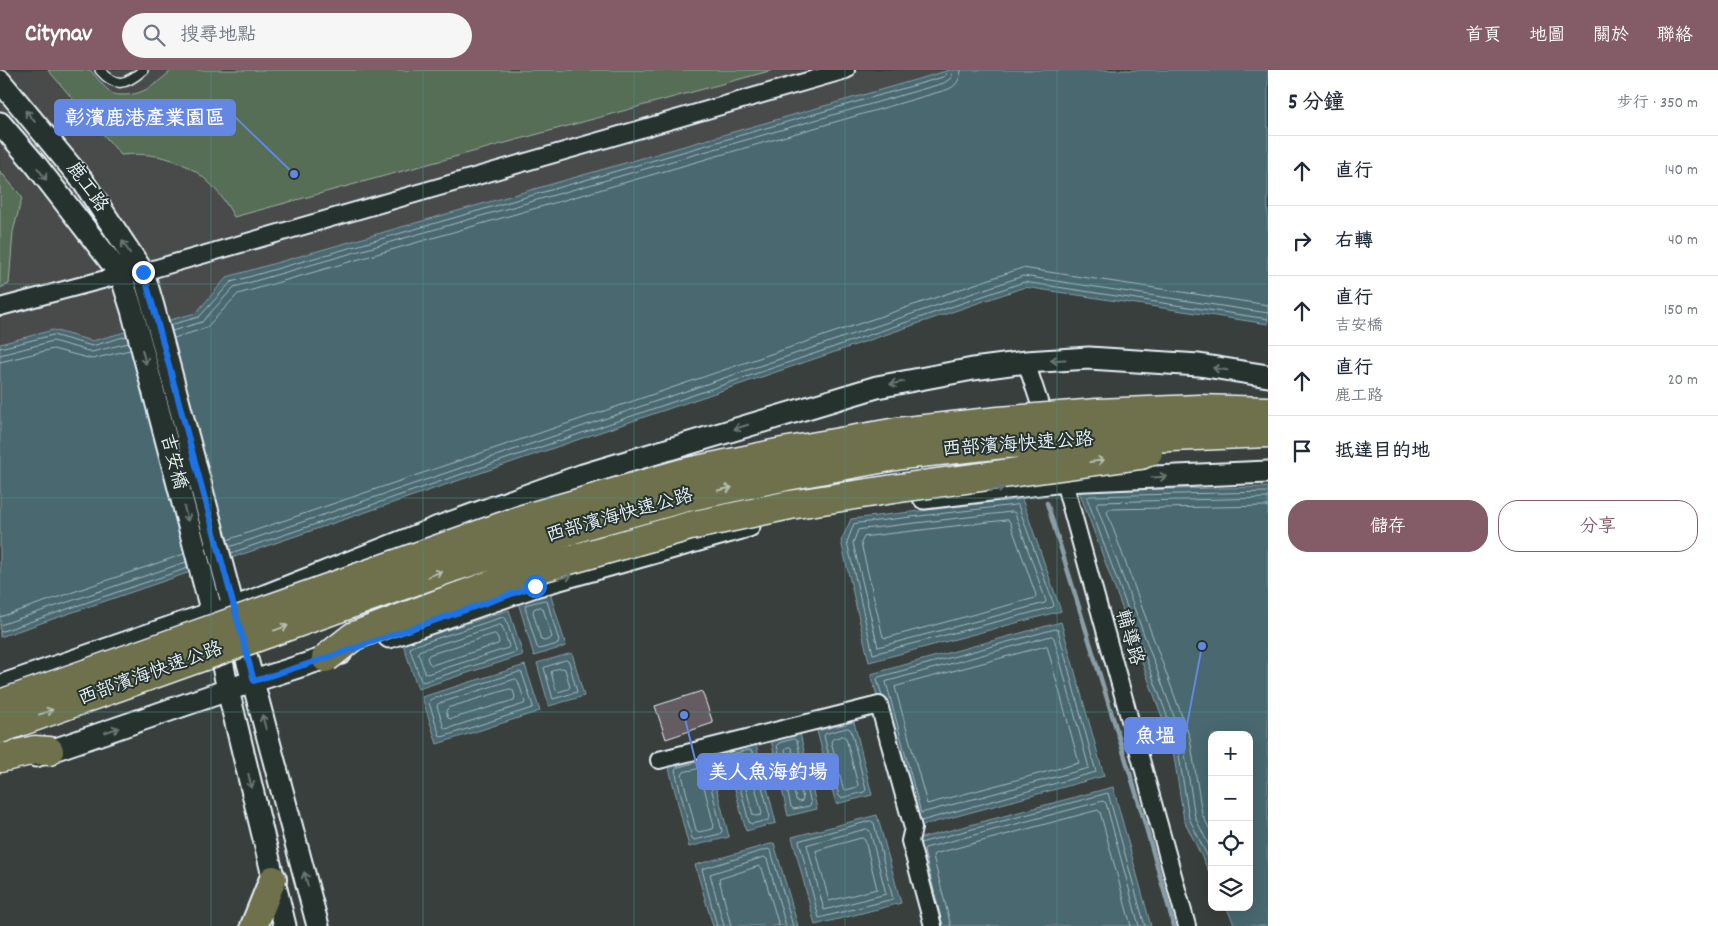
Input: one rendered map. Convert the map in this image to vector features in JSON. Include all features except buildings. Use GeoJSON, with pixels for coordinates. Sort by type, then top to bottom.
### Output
{"type":"FeatureCollection","features":[{"type":"Feature","properties":{"kind":"highway"},"geometry":{"type":"LineString","coordinates":[[303,581],[339,577],[360,571],[515,512],[678,464],[896,419],[1099,396],[1155,398],[1198,409]]}},
{"type":"Feature","properties":{"kind":"highway","name":"西部濱海快速公路"},"geometry":{"type":"LineString","coordinates":[[0,704],[523,519],[682,473],[783,452],[897,432],[999,421],[1097,413],[1198,409],[1268,411]]}},
{"type":"Feature","properties":{"kind":"highway","name":"西部濱海快速公路"},"geometry":{"type":"LineString","coordinates":[[0,729],[451,568],[596,522],[687,497],[901,455],[1004,444],[1268,433]]}},
{"type":"Feature","properties":{"kind":"highway"},"geometry":{"type":"LineString","coordinates":[[326,658],[354,636],[454,598],[530,571],[690,526],[790,505],[1141,455],[1192,436]]}},
{"type":"Feature","properties":{"kind":"highway"},"geometry":{"type":"LineString","coordinates":[[0,758],[36,750],[49,751]]}},
{"type":"Feature","properties":{"kind":"main road"},"geometry":{"type":"LineString","coordinates":[[254,926],[273,879]]}},
{"type":"Feature","properties":{"kind":"street"},"geometry":{"type":"LineString","coordinates":[[0,307],[121,275],[143,272],[846,70]]}},
{"type":"Feature","properties":{"kind":"street","name":"鹿工路"},"geometry":{"type":"LineString","coordinates":[[0,81],[82,180],[143,272],[153,306]]}},
{"type":"Feature","properties":{"kind":"street","name":"鹿工路"},"geometry":{"type":"LineString","coordinates":[[0,123],[36,165],[121,275],[132,310]]}},
{"type":"Feature","properties":{"kind":"street","name":"吉安橋"},"geometry":{"type":"LineString","coordinates":[[153,306],[318,926]]}},
{"type":"Feature","properties":{"kind":"street","name":"吉安橋"},"geometry":{"type":"LineString","coordinates":[[132,310],[212,614],[228,690],[285,926]]}},
{"type":"Feature","properties":{"kind":"street"},"geometry":{"type":"LineString","coordinates":[[0,686],[234,608],[436,528],[583,475],[877,387],[973,369],[1026,362],[1089,358],[1199,366],[1268,376]]}},
{"type":"Feature","properties":{"kind":"street","name":"輔導路"},"geometry":{"type":"LineString","coordinates":[[1026,362],[1064,481],[1188,926]]}},
{"type":"Feature","properties":{"kind":"street"},"geometry":{"type":"LineString","coordinates":[[0,768],[535,586],[694,540],[792,515],[1064,481],[1268,472]]}},
{"type":"Feature","properties":{"kind":"street"},"geometry":{"type":"LineString","coordinates":[[660,760],[879,705],[913,828],[910,841],[933,926]]}},
{"type":"Feature","properties":{"kind":"lane"},"geometry":{"type":"LineString","coordinates":[[100,70],[112,82],[124,82],[143,70]]}},
{"type":"Feature","properties":{"kind":"shaded area"},"geometry":{"type":"Polygon","coordinates":[[[0,70],[950,70],[227,277],[196,313],[92,341],[53,330],[0,344],[0,70]]]}},
{"type":"Feature","properties":{"kind":"green space"},"geometry":{"type":"Polygon","coordinates":[[[48,70],[90,70],[109,91],[124,95],[144,91],[172,70],[773,70],[234,217],[214,187],[188,167],[173,160],[157,156],[140,154],[121,155],[48,70]]]}},
{"type":"Feature","properties":{"kind":"green space"},"geometry":{"type":"Polygon","coordinates":[[[0,171],[22,197],[13,232],[9,284],[0,288],[0,171]]]}},
{"type":"Feature","properties":{"kind":"water"},"geometry":{"type":"Polygon","coordinates":[[[950,70],[1268,70],[1268,324],[1025,287],[0,637],[0,344],[53,330],[92,341],[196,313],[227,277],[950,70]]]}},
{"type":"Feature","properties":{"kind":"water"},"geometry":{"type":"Polygon","coordinates":[[[1268,487],[1268,926],[1235,926],[1228,911],[1253,911],[1253,731],[1208,731],[1208,870],[1184,820],[1172,744],[1079,491],[1268,487]]]}},
{"type":"Feature","properties":{"kind":"water"},"geometry":{"type":"Polygon","coordinates":[[[1022,499],[1061,611],[869,662],[841,541],[851,519],[1022,499]]]}},
{"type":"Feature","properties":{"kind":"water"},"geometry":{"type":"Polygon","coordinates":[[[550,593],[566,646],[534,656],[518,602],[550,593]]]}},
{"type":"Feature","properties":{"kind":"water"},"geometry":{"type":"Polygon","coordinates":[[[509,610],[523,655],[418,689],[403,644],[509,610]]]}},
{"type":"Feature","properties":{"kind":"water"},"geometry":{"type":"Polygon","coordinates":[[[1061,622],[1104,776],[913,828],[871,674],[1061,622]]]}},
{"type":"Feature","properties":{"kind":"water"},"geometry":{"type":"Polygon","coordinates":[[[572,653],[584,696],[549,706],[537,663],[572,653]]]}},
{"type":"Feature","properties":{"kind":"water"},"geometry":{"type":"Polygon","coordinates":[[[525,665],[540,711],[437,744],[422,697],[525,665]]]}},
{"type":"Feature","properties":{"kind":"water"},"geometry":{"type":"Polygon","coordinates":[[[854,722],[872,795],[836,804],[817,731],[854,722]]]}},
{"type":"Feature","properties":{"kind":"water"},"geometry":{"type":"Polygon","coordinates":[[[800,733],[817,809],[788,816],[771,740],[800,733]]]}},
{"type":"Feature","properties":{"kind":"water"},"geometry":{"type":"Polygon","coordinates":[[[756,744],[776,823],[746,831],[725,751],[756,744]]]}},
{"type":"Feature","properties":{"kind":"water"},"geometry":{"type":"Polygon","coordinates":[[[708,755],[729,837],[689,847],[668,764],[708,755]]]}},
{"type":"Feature","properties":{"kind":"water"},"geometry":{"type":"Polygon","coordinates":[[[1113,787],[1151,926],[933,926],[910,841],[1113,787]]]}},
{"type":"Feature","properties":{"kind":"water"},"geometry":{"type":"Polygon","coordinates":[[[877,815],[901,903],[815,925],[792,837],[877,815]]]}},
{"type":"Feature","properties":{"kind":"water"},"geometry":{"type":"Polygon","coordinates":[[[774,843],[798,926],[713,926],[695,865],[774,843]]]}},
{"type":"Feature","properties":{"kind":"waterway"},"geometry":{"type":"LineString","coordinates":[[1047,503],[1140,806],[1174,926]]}},
{"type":"Feature","properties":{"kind":"place","name":"彰濱鹿港產業園區"},"geometry":{"type":"Point","coordinates":[294,174]}},
{"type":"Feature","properties":{"kind":"place","name":"魚塭"},"geometry":{"type":"Point","coordinates":[1202,646]}},
{"type":"Feature","properties":{"kind":"place","name":"美人魚海釣場"},"geometry":{"type":"Point","coordinates":[684,715]}},
{"type":"Feature","properties":{"kind":"route"},"geometry":{"type":"LineString","coordinates":[[143,272],[254,681],[535,586]]}}]}
